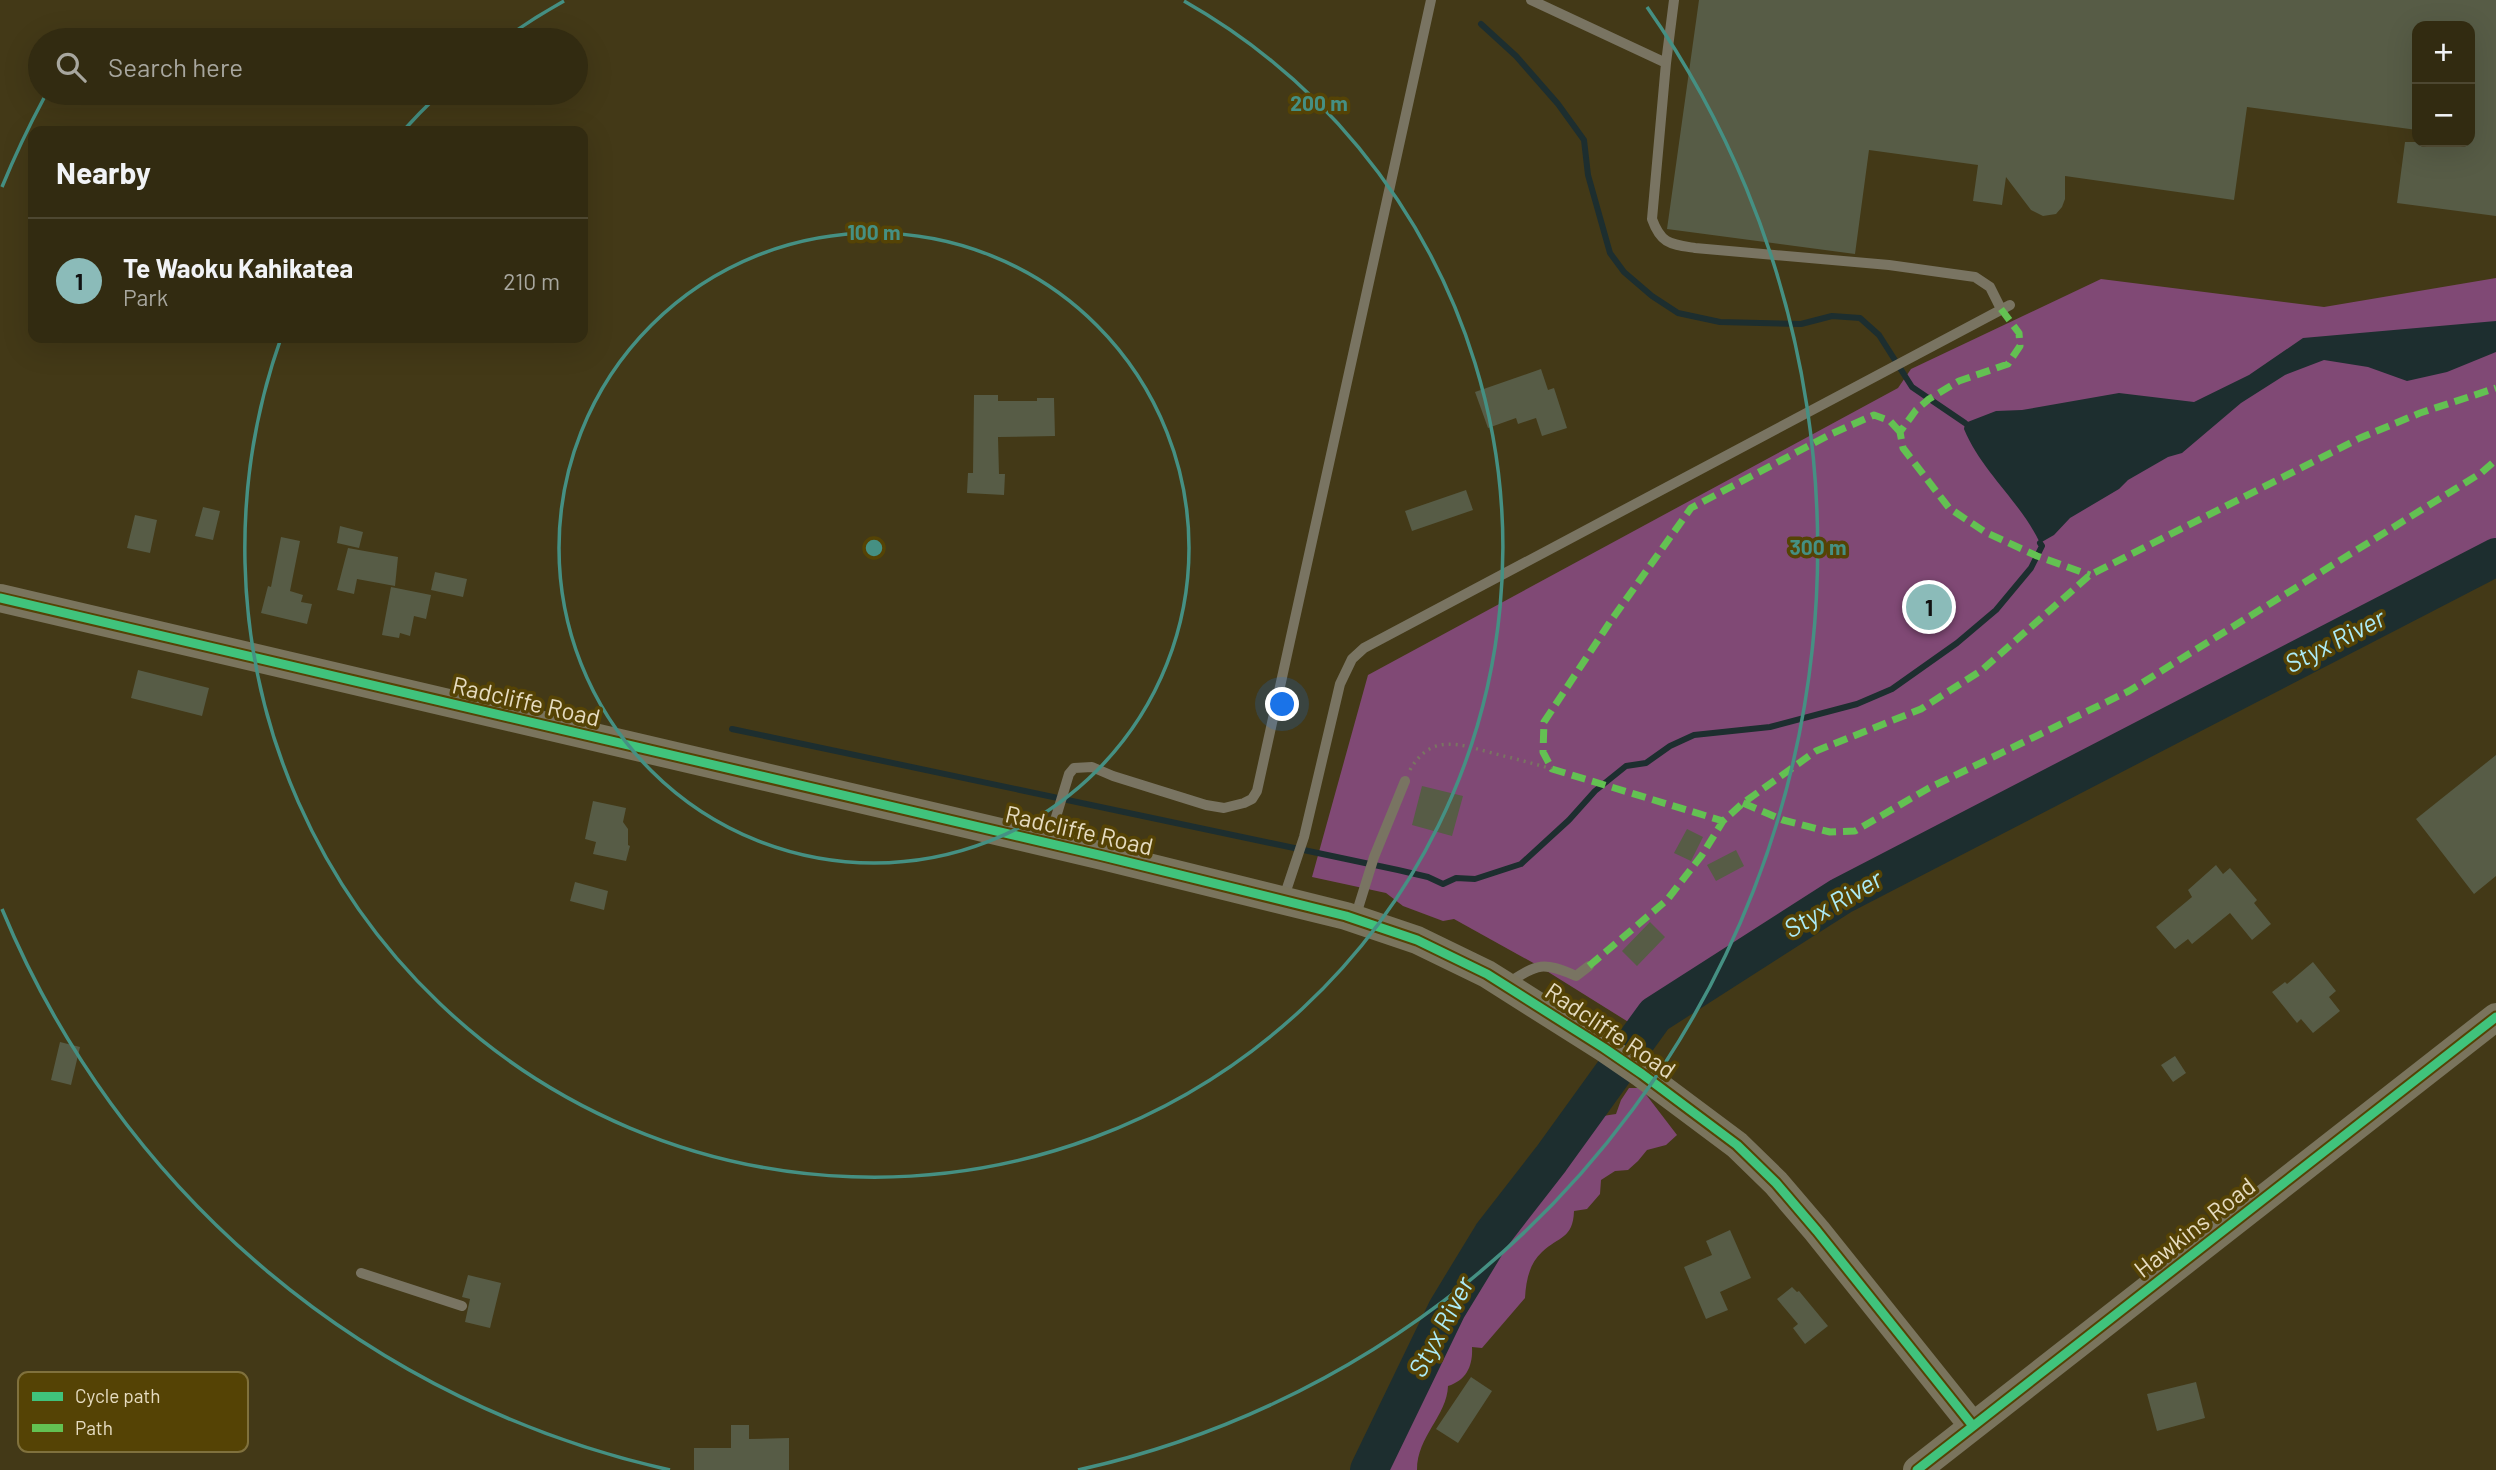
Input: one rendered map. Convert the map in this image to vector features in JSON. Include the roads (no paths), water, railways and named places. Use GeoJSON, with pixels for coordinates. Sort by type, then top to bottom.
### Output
{"type":"FeatureCollection","features":[{"type":"Feature","properties":{"kind":"street","name":"Radcliffe Road"},"geometry":{"type":"LineString","coordinates":[[0,598],[1283,900],[1355,919],[1417,940],[1450,954],[1504,985],[1604,1048],[1737,1145],[1776,1183],[1973,1426]]}},
{"type":"Feature","properties":{"kind":"street","name":"Hawkins Road"},"geometry":{"type":"LineString","coordinates":[[1917,1470],[2496,1017]]}},
{"type":"Feature","properties":{"kind":"lane"},"geometry":{"type":"LineString","coordinates":[[1048,844],[1069,774],[1074,768],[1091,767],[1206,805],[1224,808],[1252,799],[1257,791],[1431,0]]}},
{"type":"Feature","properties":{"kind":"lane"},"geometry":{"type":"LineString","coordinates":[[1531,0],[1665,63]]}},
{"type":"Feature","properties":{"kind":"lane"},"geometry":{"type":"LineString","coordinates":[[1283,900],[1304,837],[1340,684],[1352,659],[1364,648],[2006,307],[1990,287],[1975,277],[1889,265],[1672,245],[1658,235],[1652,219],[1665,63],[1674,0]]}},
{"type":"Feature","properties":{"kind":"lane"},"geometry":{"type":"LineString","coordinates":[[1355,919],[1374,857],[1405,781]]}},
{"type":"Feature","properties":{"kind":"lane"},"geometry":{"type":"LineString","coordinates":[[1504,985],[1534,966],[1555,967],[1576,976],[1589,966]]}},
{"type":"Feature","properties":{"kind":"lane"},"geometry":{"type":"LineString","coordinates":[[361,1273],[462,1306]]}},
{"type":"Feature","properties":{"kind":"waterway"},"geometry":{"type":"LineString","coordinates":[[1481,24],[1516,56],[1558,104],[1584,140],[1588,175],[1610,253],[1624,272],[1652,296],[1678,313],[1720,322],[1801,324],[1832,316],[1860,318],[1879,335],[1912,387],[1965,423]]}},
{"type":"Feature","properties":{"kind":"waterway"},"geometry":{"type":"LineString","coordinates":[[732,729],[1398,870],[1428,877],[1443,884],[1456,878],[1475,879],[1521,864],[1569,820],[1595,791],[1626,766],[1646,763],[1670,746],[1694,735],[1770,727],[1857,704],[1892,689],[1957,643],[1996,610],[2031,568],[2042,546],[2040,543]]}},
{"type":"Feature","properties":{"kind":"waterway","name":"Styx River"},"geometry":{"type":"LineString","coordinates":[[1369,1470],[1447,1309],[1492,1235],[1551,1159],[1655,1015],[1841,896],[2496,557]]}},
{"type":"Feature","properties":{"kind":"place","name":"Te Waoku Kahikatea"},"geometry":{"type":"Point","coordinates":[1929,607]}}]}
